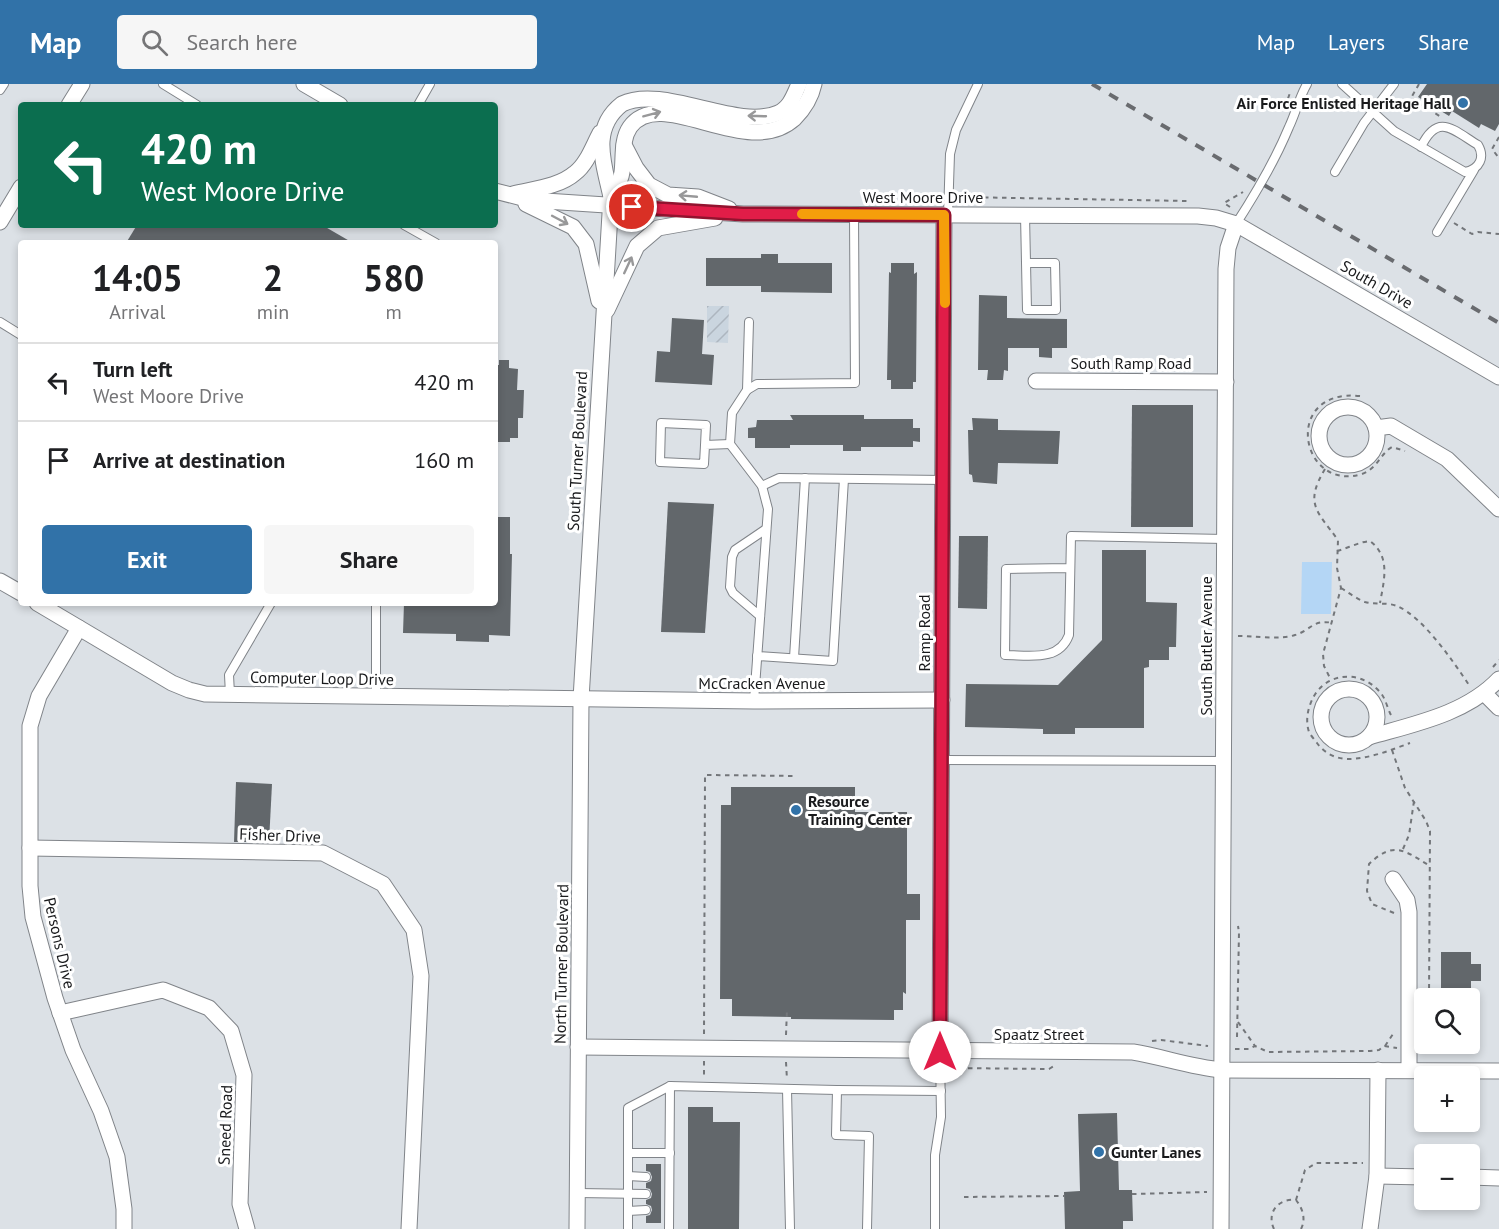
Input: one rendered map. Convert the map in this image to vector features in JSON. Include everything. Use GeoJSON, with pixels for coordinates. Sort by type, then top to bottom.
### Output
{"type":"FeatureCollection","features":[{"type":"Feature","properties":{"kind":"street"},"geometry":{"type":"LineString","coordinates":[[71,102],[82,84]]}},
{"type":"Feature","properties":{"kind":"street"},"geometry":{"type":"LineString","coordinates":[[304,84],[335,102]]}},
{"type":"Feature","properties":{"kind":"street"},"geometry":{"type":"LineString","coordinates":[[501,193],[559,183],[576,173],[585,162],[613,111],[627,100],[645,94],[671,97],[762,118],[780,113],[790,104],[799,84]]}},
{"type":"Feature","properties":{"kind":"street"},"geometry":{"type":"LineString","coordinates":[[611,202],[622,174],[624,145],[629,127],[639,118],[657,111],[674,112],[743,131],[766,132],[786,126],[804,110],[814,84]]}},
{"type":"Feature","properties":{"kind":"street"},"geometry":{"type":"LineString","coordinates":[[603,127],[600,145],[611,202]]}},
{"type":"Feature","properties":{"kind":"street"},"geometry":{"type":"LineString","coordinates":[[624,145],[636,168],[649,185],[668,195],[698,197],[743,214]]}},
{"type":"Feature","properties":{"kind":"street"},"geometry":{"type":"LineString","coordinates":[[0,222],[18,192]]}},
{"type":"Feature","properties":{"kind":"street"},"geometry":{"type":"LineString","coordinates":[[501,193],[573,227],[586,244],[603,318]]}},
{"type":"Feature","properties":{"kind":"street","name":"West Moore Drive"},"geometry":{"type":"LineString","coordinates":[[501,193],[530,200],[611,202],[743,214],[1239,218]]}},
{"type":"Feature","properties":{"kind":"street","name":"South Turner Boulevard"},"geometry":{"type":"LineString","coordinates":[[581,699],[611,202]]}},
{"type":"Feature","properties":{"kind":"street"},"geometry":{"type":"LineString","coordinates":[[603,318],[637,246],[658,228],[743,214]]}},
{"type":"Feature","properties":{"kind":"street","name":"Ramp Road"},"geometry":{"type":"LineString","coordinates":[[940,1052],[946,215]]}},
{"type":"Feature","properties":{"kind":"street","name":"South Drive"},"geometry":{"type":"LineString","coordinates":[[1239,218],[1499,377]]}},
{"type":"Feature","properties":{"kind":"street","name":"South Butler Avenue"},"geometry":{"type":"LineString","coordinates":[[1221,1229],[1229,1070],[1224,761],[1227,258],[1230,238],[1239,218]]}},
{"type":"Feature","properties":{"kind":"street","name":"South Ramp Road"},"geometry":{"type":"LineString","coordinates":[[1036,381],[1226,382]]}},
{"type":"Feature","properties":{"kind":"street"},"geometry":{"type":"LineString","coordinates":[[1376,428],[1390,426],[1447,459],[1499,510]]}},
{"type":"Feature","properties":{"kind":"street"},"geometry":{"type":"LineString","coordinates":[[0,581],[18,591]]}},
{"type":"Feature","properties":{"kind":"street","name":"Computer Loop Drive"},"geometry":{"type":"LineString","coordinates":[[42,606],[172,683],[205,694],[581,699]]}},
{"type":"Feature","properties":{"kind":"street","name":"Persons Drive"},"geometry":{"type":"LineString","coordinates":[[79,628],[39,696],[30,726],[30,886],[33,917],[60,1013],[73,1050],[101,1111],[117,1157],[124,1209],[124,1229]]}},
{"type":"Feature","properties":{"kind":"street"},"geometry":{"type":"LineString","coordinates":[[1369,737],[1430,720],[1485,694],[1493,676]]}},
{"type":"Feature","properties":{"kind":"street"},"geometry":{"type":"LineString","coordinates":[[1485,694],[1499,708]]}},
{"type":"Feature","properties":{"kind":"street","name":"McCracken Avenue"},"geometry":{"type":"LineString","coordinates":[[581,699],[942,700]]}},
{"type":"Feature","properties":{"kind":"street","name":"North Turner Boulevard"},"geometry":{"type":"LineString","coordinates":[[577,1229],[581,699]]}},
{"type":"Feature","properties":{"kind":"street","name":"Fisher Drive"},"geometry":{"type":"LineString","coordinates":[[30,848],[323,853],[383,884],[414,930],[421,976],[409,1229]]}},
{"type":"Feature","properties":{"kind":"street"},"geometry":{"type":"LineString","coordinates":[[1393,879],[1407,900],[1409,912],[1409,1070]]}},
{"type":"Feature","properties":{"kind":"street","name":"Sneed Road"},"geometry":{"type":"LineString","coordinates":[[60,1013],[163,990],[209,1008],[231,1031],[244,1075],[240,1204],[247,1229]]}},
{"type":"Feature","properties":{"kind":"street","name":"Spaatz Street"},"geometry":{"type":"LineString","coordinates":[[578,1047],[1133,1053],[1156,1056],[1202,1068],[1229,1070],[1499,1071]]}},
{"type":"Feature","properties":{"kind":"street"},"geometry":{"type":"LineString","coordinates":[[1370,1229],[1377,1170],[1378,1070]]}},
{"type":"Feature","properties":{"kind":"street"},"geometry":{"type":"LineString","coordinates":[[1377,1170],[1414,1175]]}},
{"type":"Feature","properties":{"kind":"street"},"geometry":{"type":"LineString","coordinates":[[1480,1177],[1499,1178]]}},
{"type":"Feature","properties":{"kind":"lane"},"geometry":{"type":"LineString","coordinates":[[0,90],[4,84]]}},
{"type":"Feature","properties":{"kind":"lane"},"geometry":{"type":"LineString","coordinates":[[163,84],[192,102]]}},
{"type":"Feature","properties":{"kind":"lane"},"geometry":{"type":"LineString","coordinates":[[420,102],[430,84]]}},
{"type":"Feature","properties":{"kind":"lane"},"geometry":{"type":"LineString","coordinates":[[946,215],[948,178],[954,138],[962,114],[978,84]]}},
{"type":"Feature","properties":{"kind":"lane"},"geometry":{"type":"LineString","coordinates":[[1239,218],[1262,184],[1307,84]]}},
{"type":"Feature","properties":{"kind":"lane"},"geometry":{"type":"LineString","coordinates":[[1342,84],[1372,114],[1394,131],[1466,172],[1474,170]]}},
{"type":"Feature","properties":{"kind":"lane"},"geometry":{"type":"LineString","coordinates":[[1335,172],[1364,123],[1394,84]]}},
{"type":"Feature","properties":{"kind":"lane"},"geometry":{"type":"LineString","coordinates":[[1421,147],[1432,129],[1446,126],[1478,145],[1482,157],[1437,232]]}},
{"type":"Feature","properties":{"kind":"lane"},"geometry":{"type":"LineString","coordinates":[[754,701],[768,509],[762,486],[730,444],[732,413],[747,390],[757,384],[855,383],[854,214]]}},
{"type":"Feature","properties":{"kind":"lane"},"geometry":{"type":"LineString","coordinates":[[1025,215],[1026,263],[1027,310],[1056,310],[1055,262],[1026,263]]}},
{"type":"Feature","properties":{"kind":"lane"},"geometry":{"type":"LineString","coordinates":[[409,228],[431,240]]}},
{"type":"Feature","properties":{"kind":"lane"},"geometry":{"type":"LineString","coordinates":[[0,322],[18,333]]}},
{"type":"Feature","properties":{"kind":"lane"},"geometry":{"type":"LineString","coordinates":[[747,390],[748,322]]}},
{"type":"Feature","properties":{"kind":"lane"},"geometry":{"type":"LineString","coordinates":[[661,423],[706,425],[705,446],[704,464],[660,462],[661,423]]}},
{"type":"Feature","properties":{"kind":"lane"},"geometry":{"type":"LineString","coordinates":[[705,446],[730,444]]}},
{"type":"Feature","properties":{"kind":"lane"},"geometry":{"type":"LineString","coordinates":[[762,486],[779,478],[944,480]]}},
{"type":"Feature","properties":{"kind":"lane"},"geometry":{"type":"LineString","coordinates":[[794,658],[805,478]]}},
{"type":"Feature","properties":{"kind":"lane"},"geometry":{"type":"LineString","coordinates":[[758,656],[833,661],[844,479]]}},
{"type":"Feature","properties":{"kind":"lane"},"geometry":{"type":"LineString","coordinates":[[760,616],[733,593],[730,587],[732,556],[735,550],[766,529]]}},
{"type":"Feature","properties":{"kind":"lane"},"geometry":{"type":"LineString","coordinates":[[1070,568],[1006,569],[1005,655],[1048,655],[1058,650],[1066,642],[1069,634],[1071,536],[1225,538]]}},
{"type":"Feature","properties":{"kind":"lane"},"geometry":{"type":"LineString","coordinates":[[230,694],[229,675],[269,606]]}},
{"type":"Feature","properties":{"kind":"lane"},"geometry":{"type":"LineString","coordinates":[[376,606],[376,696]]}},
{"type":"Feature","properties":{"kind":"lane"},"geometry":{"type":"LineString","coordinates":[[942,760],[1224,761]]}},
{"type":"Feature","properties":{"kind":"lane"},"geometry":{"type":"LineString","coordinates":[[935,1229],[935,1155],[941,1117],[940,1052]]}},
{"type":"Feature","properties":{"kind":"lane"},"geometry":{"type":"LineString","coordinates":[[669,1229],[665,1210],[665,1177],[670,1153],[670,1086]]}},
{"type":"Feature","properties":{"kind":"lane"},"geometry":{"type":"LineString","coordinates":[[628,1229],[628,1108],[670,1086],[941,1091]]}},
{"type":"Feature","properties":{"kind":"lane"},"geometry":{"type":"LineString","coordinates":[[787,1089],[790,1229]]}},
{"type":"Feature","properties":{"kind":"lane"},"geometry":{"type":"LineString","coordinates":[[837,1089],[836,1135],[869,1136],[867,1229]]}},
{"type":"Feature","properties":{"kind":"lane"},"geometry":{"type":"LineString","coordinates":[[628,1153],[670,1153]]}},
{"type":"Feature","properties":{"kind":"lane"},"geometry":{"type":"LineString","coordinates":[[628,1176],[646,1177]]}},
{"type":"Feature","properties":{"kind":"lane"},"geometry":{"type":"LineString","coordinates":[[578,1193],[646,1194]]}},
{"type":"Feature","properties":{"kind":"lane"},"geometry":{"type":"LineString","coordinates":[[628,1210],[646,1210]]}},
{"type":"Feature","properties":{"kind":"path"},"geometry":{"type":"LineString","coordinates":[[1282,114],[1294,84]]}},
{"type":"Feature","properties":{"kind":"path"},"geometry":{"type":"LineString","coordinates":[[1499,137],[1492,149],[1499,158]]}},
{"type":"Feature","properties":{"kind":"path"},"geometry":{"type":"LineString","coordinates":[[1239,218],[1224,203],[1247,189]]}},
{"type":"Feature","properties":{"kind":"path"},"geometry":{"type":"LineString","coordinates":[[1446,218],[1472,234],[1478,232],[1499,234]]}},
{"type":"Feature","properties":{"kind":"path"},"geometry":{"type":"LineString","coordinates":[[1360,396],[1345,394],[1333,397],[1319,406],[1309,420],[1307,439],[1313,457],[1325,469],[1348,476],[1363,473],[1382,460],[1387,450],[1392,447],[1410,453]]}},
{"type":"Feature","properties":{"kind":"path"},"geometry":{"type":"LineString","coordinates":[[1325,469],[1317,483],[1315,508],[1338,540],[1337,568],[1341,588],[1323,654],[1324,666],[1331,680]]}},
{"type":"Feature","properties":{"kind":"path"},"geometry":{"type":"LineString","coordinates":[[1337,551],[1350,548],[1363,541],[1375,544],[1384,560],[1385,570],[1380,603]]}},
{"type":"Feature","properties":{"kind":"path"},"geometry":{"type":"LineString","coordinates":[[1341,588],[1367,602],[1395,605],[1418,620],[1450,658],[1470,687],[1464,691]]}},
{"type":"Feature","properties":{"kind":"path"},"geometry":{"type":"LineString","coordinates":[[1238,636],[1293,636],[1313,624],[1324,621],[1333,623]]}},
{"type":"Feature","properties":{"kind":"path"},"geometry":{"type":"LineString","coordinates":[[1493,676],[1499,660]]}},
{"type":"Feature","properties":{"kind":"path"},"geometry":{"type":"LineString","coordinates":[[1397,718],[1387,708],[1380,691],[1353,676],[1331,680],[1320,686],[1312,697],[1307,713],[1309,732],[1322,750],[1334,757],[1346,759],[1392,750],[1410,743]]}},
{"type":"Feature","properties":{"kind":"path"},"geometry":{"type":"LineString","coordinates":[[1392,750],[1405,788],[1430,831],[1429,988]]}},
{"type":"Feature","properties":{"kind":"path"},"geometry":{"type":"LineString","coordinates":[[704,1086],[705,776],[795,776]]}},
{"type":"Feature","properties":{"kind":"path"},"geometry":{"type":"LineString","coordinates":[[1403,849],[1409,836],[1414,801]]}},
{"type":"Feature","properties":{"kind":"path"},"geometry":{"type":"LineString","coordinates":[[1398,918],[1393,912],[1372,904],[1367,891],[1369,864],[1377,856],[1390,850],[1403,849],[1430,866]]}},
{"type":"Feature","properties":{"kind":"path"},"geometry":{"type":"LineString","coordinates":[[1229,1070],[1238,1022],[1239,932],[1237,925]]}},
{"type":"Feature","properties":{"kind":"path"},"geometry":{"type":"LineString","coordinates":[[1238,1022],[1255,1046]]}},
{"type":"Feature","properties":{"kind":"path"},"geometry":{"type":"LineString","coordinates":[[1384,1046],[1397,1029]]}},
{"type":"Feature","properties":{"kind":"path"},"geometry":{"type":"LineString","coordinates":[[941,1068],[1049,1069],[1059,1063]]}},
{"type":"Feature","properties":{"kind":"path"},"geometry":{"type":"LineString","coordinates":[[1296,1200],[1305,1170],[1316,1162],[1377,1170]]}},
{"type":"Feature","properties":{"kind":"path"},"geometry":{"type":"LineString","coordinates":[[1132,1194],[1214,1192]]}},
{"type":"Feature","properties":{"kind":"path"},"geometry":{"type":"LineString","coordinates":[[964,1197],[1064,1196]]}},
{"type":"Feature","properties":{"kind":"path"},"geometry":{"type":"LineString","coordinates":[[1274,1229],[1271,1216],[1274,1208],[1288,1199],[1296,1200],[1301,1206],[1304,1215],[1301,1229]]}},
{"type":"Feature","properties":{"kind":"shaded area"},"geometry":{"type":"Polygon","coordinates":[[[707,306],[729,306],[728,343],[707,342],[707,306]]]}},
{"type":"Feature","properties":{"kind":"shaded area"},"geometry":{"type":"Polygon","coordinates":[[[1302,562],[1332,562],[1331,614],[1301,614],[1302,562]]]}},
{"type":"Feature","properties":{"kind":"building","name":"Air Force Enlisted Heritage Hall"},"geometry":{"type":"Polygon","coordinates":[[[1427,84],[1499,84],[1499,124],[1495,131],[1481,124],[1479,128],[1452,111],[1449,116],[1418,97],[1427,84]]]}},
{"type":"Feature","properties":{"kind":"building"},"geometry":{"type":"Polygon","coordinates":[[[135,228],[327,228],[348,240],[128,240],[135,228]]]}},
{"type":"Feature","properties":{"kind":"building"},"geometry":{"type":"Polygon","coordinates":[[[761,254],[778,254],[778,263],[832,263],[832,293],[761,292],[761,286],[706,286],[706,258],[761,258],[761,254]]]}},
{"type":"Feature","properties":{"kind":"building"},"geometry":{"type":"Polygon","coordinates":[[[891,263],[914,263],[914,274],[917,272],[916,382],[913,382],[913,389],[891,389],[891,380],[887,380],[891,263]]]}},
{"type":"Feature","properties":{"kind":"building"},"geometry":{"type":"Polygon","coordinates":[[[979,295],[1007,296],[1007,318],[1067,319],[1067,348],[1052,348],[1052,358],[1039,357],[1039,348],[1008,348],[1008,371],[1004,370],[1003,380],[987,380],[988,370],[978,370],[979,295]]]}},
{"type":"Feature","properties":{"kind":"building"},"geometry":{"type":"Polygon","coordinates":[[[672,318],[704,320],[702,354],[714,355],[712,385],[655,382],[657,351],[670,352],[672,318]]]}},
{"type":"Feature","properties":{"kind":"building"},"geometry":{"type":"Polygon","coordinates":[[[499,360],[509,360],[509,368],[518,369],[517,390],[524,390],[523,418],[518,418],[518,438],[510,438],[510,442],[498,442],[499,360]]]}},
{"type":"Feature","properties":{"kind":"building"},"geometry":{"type":"Polygon","coordinates":[[[1132,405],[1193,405],[1193,527],[1131,527],[1132,405]]]}},
{"type":"Feature","properties":{"kind":"building"},"geometry":{"type":"Polygon","coordinates":[[[790,415],[864,415],[864,419],[913,419],[913,428],[920,428],[920,442],[913,441],[913,447],[861,447],[861,451],[843,451],[843,445],[790,445],[790,448],[755,448],[755,438],[748,438],[748,428],[756,427],[757,420],[793,420],[790,415]]]}},
{"type":"Feature","properties":{"kind":"building"},"geometry":{"type":"Polygon","coordinates":[[[972,418],[998,419],[998,430],[1060,431],[1058,464],[998,463],[997,484],[973,482],[972,475],[969,474],[968,430],[973,430],[972,418]]]}},
{"type":"Feature","properties":{"kind":"building"},"geometry":{"type":"Polygon","coordinates":[[[668,502],[714,504],[705,633],[661,632],[668,502]]]}},
{"type":"Feature","properties":{"kind":"building"},"geometry":{"type":"Polygon","coordinates":[[[498,517],[510,517],[510,554],[512,554],[510,636],[489,635],[489,642],[456,641],[456,634],[403,633],[404,606],[498,606],[498,517]]]}},
{"type":"Feature","properties":{"kind":"building"},"geometry":{"type":"Polygon","coordinates":[[[959,536],[988,536],[987,609],[958,608],[959,536]]]}},
{"type":"Feature","properties":{"kind":"building"},"geometry":{"type":"Polygon","coordinates":[[[1102,550],[1146,550],[1146,602],[1177,603],[1176,647],[1169,647],[1169,660],[1149,660],[1149,667],[1144,668],[1144,728],[1075,728],[1075,734],[1043,734],[1043,729],[965,727],[966,684],[1058,685],[1102,640],[1102,550]]]}},
{"type":"Feature","properties":{"kind":"building"},"geometry":{"type":"Polygon","coordinates":[[[236,782],[272,784],[269,842],[234,842],[236,782]]]}},
{"type":"Feature","properties":{"kind":"building"},"geometry":{"type":"Polygon","coordinates":[[[731,787],[855,787],[855,812],[907,812],[907,894],[920,894],[920,920],[906,920],[906,994],[903,992],[903,1010],[894,1010],[894,1020],[732,1016],[732,999],[720,999],[721,805],[731,805],[731,787]]]}},
{"type":"Feature","properties":{"kind":"building"},"geometry":{"type":"Polygon","coordinates":[[[1441,952],[1471,952],[1471,964],[1481,964],[1481,981],[1471,981],[1471,988],[1441,988],[1441,952]]]}},
{"type":"Feature","properties":{"kind":"building"},"geometry":{"type":"Polygon","coordinates":[[[688,1107],[713,1107],[713,1122],[740,1122],[739,1229],[688,1229],[688,1107]]]}},
{"type":"Feature","properties":{"kind":"building","name":"Gunter Lanes"},"geometry":{"type":"Polygon","coordinates":[[[1117,1113],[1119,1190],[1132,1190],[1133,1221],[1123,1221],[1123,1229],[1065,1229],[1064,1192],[1080,1191],[1078,1114],[1117,1113]]]}},
{"type":"Feature","properties":{"kind":"building"},"geometry":{"type":"Polygon","coordinates":[[[646,1164],[661,1164],[661,1223],[646,1223],[646,1216],[650,1215],[652,1210],[651,1206],[646,1204],[646,1200],[651,1198],[652,1194],[650,1189],[646,1188],[646,1183],[651,1181],[652,1177],[650,1172],[646,1171],[646,1164]]]}},
{"type":"Feature","properties":{"kind":"railway"},"geometry":{"type":"LineString","coordinates":[[1092,84],[1499,323]]}},
{"type":"Feature","properties":{"kind":"slow traffic"},"geometry":{"type":"LineString","coordinates":[[802,214],[944,215],[945,303]]}},
{"type":"Feature","properties":{"kind":"place","name":"Air Force Enlisted Heritage Hall"},"geometry":{"type":"Point","coordinates":[1463,103]}},
{"type":"Feature","properties":{"kind":"place","name":"Resource Training Center"},"geometry":{"type":"Point","coordinates":[796,810]}},
{"type":"Feature","properties":{"kind":"place","name":"Gunter Lanes"},"geometry":{"type":"Point","coordinates":[1099,1152]}},
{"type":"Feature","properties":{"kind":"route"},"geometry":{"type":"LineString","coordinates":[[632,207],[743,214],[944,215],[940,1052]]}}]}
